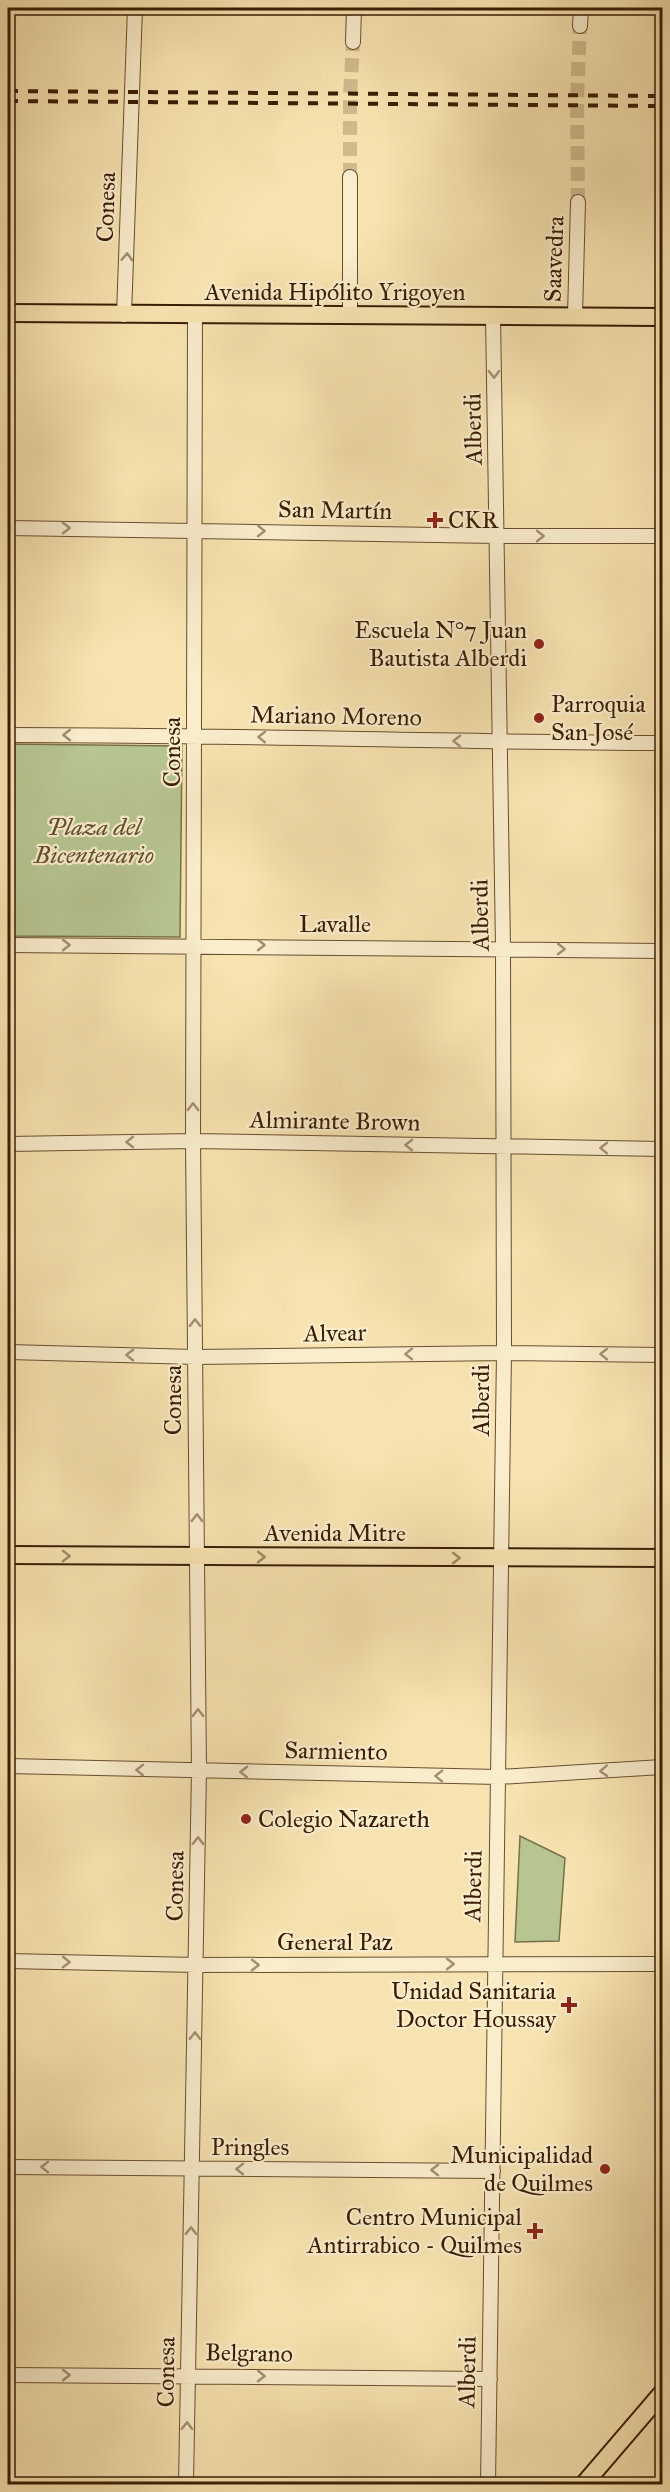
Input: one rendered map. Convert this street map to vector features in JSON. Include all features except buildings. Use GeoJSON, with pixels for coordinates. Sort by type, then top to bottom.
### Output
{"type":"FeatureCollection","features":[{"type":"Feature","properties":{"kind":"main road","name":"Avenida Hipólito Yrigoyen"},"geometry":{"type":"LineString","coordinates":[[8,313],[195,316],[663,317]]}},
{"type":"Feature","properties":{"kind":"main road","name":"Avenida Mitre"},"geometry":{"type":"LineString","coordinates":[[8,1555],[663,1558]]}},
{"type":"Feature","properties":{"kind":"main road"},"geometry":{"type":"LineString","coordinates":[[584,2484],[663,2393]]}},
{"type":"Feature","properties":{"kind":"street","name":"Conesa"},"geometry":{"type":"LineString","coordinates":[[124,315],[135,8]]}},
{"type":"Feature","properties":{"kind":"street"},"geometry":{"type":"LineString","coordinates":[[353,42],[354,8]]}},
{"type":"Feature","properties":{"kind":"street"},"geometry":{"type":"LineString","coordinates":[[580,8],[580,26]]}},
{"type":"Feature","properties":{"kind":"street"},"geometry":{"type":"LineString","coordinates":[[350,177],[350,315]]}},
{"type":"Feature","properties":{"kind":"street","name":"Saavedra"},"geometry":{"type":"LineString","coordinates":[[575,316],[579,202]]}},
{"type":"Feature","properties":{"kind":"street","name":"Conesa"},"geometry":{"type":"LineString","coordinates":[[186,2484],[199,1772],[193,1141],[195,316]]}},
{"type":"Feature","properties":{"kind":"street","name":"Alberdi"},"geometry":{"type":"LineString","coordinates":[[488,2484],[494,1964],[503,1558],[504,1353],[503,948],[493,316]]}},
{"type":"Feature","properties":{"kind":"street","name":"San Martín"},"geometry":{"type":"LineString","coordinates":[[8,528],[497,536],[663,536]]}},
{"type":"Feature","properties":{"kind":"street","name":"Mariano Moreno"},"geometry":{"type":"LineString","coordinates":[[8,735],[194,735],[663,743]]}},
{"type":"Feature","properties":{"kind":"street","name":"Lavalle"},"geometry":{"type":"LineString","coordinates":[[8,945],[663,951]]}},
{"type":"Feature","properties":{"kind":"street","name":"Almirante Brown"},"geometry":{"type":"LineString","coordinates":[[8,1144],[193,1141],[663,1149]]}},
{"type":"Feature","properties":{"kind":"street","name":"Alvear"},"geometry":{"type":"LineString","coordinates":[[8,1352],[196,1357],[504,1353],[663,1355]]}},
{"type":"Feature","properties":{"kind":"street","name":"Sarmiento"},"geometry":{"type":"LineString","coordinates":[[8,1767],[498,1777],[663,1767]]}},
{"type":"Feature","properties":{"kind":"street","name":"General Paz"},"geometry":{"type":"LineString","coordinates":[[8,1961],[197,1965],[663,1964]]}},
{"type":"Feature","properties":{"kind":"street","name":"Pringles"},"geometry":{"type":"LineString","coordinates":[[8,2167],[493,2171]]}},
{"type":"Feature","properties":{"kind":"street","name":"Belgrano"},"geometry":{"type":"LineString","coordinates":[[8,2375],[490,2379]]}},
{"type":"Feature","properties":{"kind":"green space","name":"Plaza del Bicentenario"},"geometry":{"type":"Polygon","coordinates":[[[8,744],[182,746],[180,937],[8,936],[8,744]]]}},
{"type":"Feature","properties":{"kind":"green space"},"geometry":{"type":"Polygon","coordinates":[[[520,1836],[565,1858],[559,1941],[515,1942],[520,1836]]]}},
{"type":"Feature","properties":{"kind":"tunnel"},"geometry":{"type":"LineString","coordinates":[[578,202],[577,100],[580,26]]}},
{"type":"Feature","properties":{"kind":"tunnel"},"geometry":{"type":"LineString","coordinates":[[350,177],[353,42]]}},
{"type":"Feature","properties":{"kind":"railway"},"geometry":{"type":"LineString","coordinates":[[8,91],[662,96]]}},
{"type":"Feature","properties":{"kind":"railway"},"geometry":{"type":"LineString","coordinates":[[8,101],[662,106]]}},
{"type":"Feature","properties":{"kind":"place","name":"CKR"},"geometry":{"type":"Point","coordinates":[435,520]}},
{"type":"Feature","properties":{"kind":"place","name":"Escuela N°7 Juan Bautista Alberdi"},"geometry":{"type":"Point","coordinates":[539,644]}},
{"type":"Feature","properties":{"kind":"place","name":"Parroquia San José"},"geometry":{"type":"Point","coordinates":[539,718]}},
{"type":"Feature","properties":{"kind":"place","name":"Colegio Nazareth"},"geometry":{"type":"Point","coordinates":[246,1819]}},
{"type":"Feature","properties":{"kind":"place","name":"Unidad Sanitaria Doctor Houssay"},"geometry":{"type":"Point","coordinates":[569,2005]}},
{"type":"Feature","properties":{"kind":"place","name":"Municipalidad de Quilmes"},"geometry":{"type":"Point","coordinates":[605,2169]}},
{"type":"Feature","properties":{"kind":"place","name":"Centro Municipal Antirrabico - Quilmes"},"geometry":{"type":"Point","coordinates":[535,2231]}}]}
